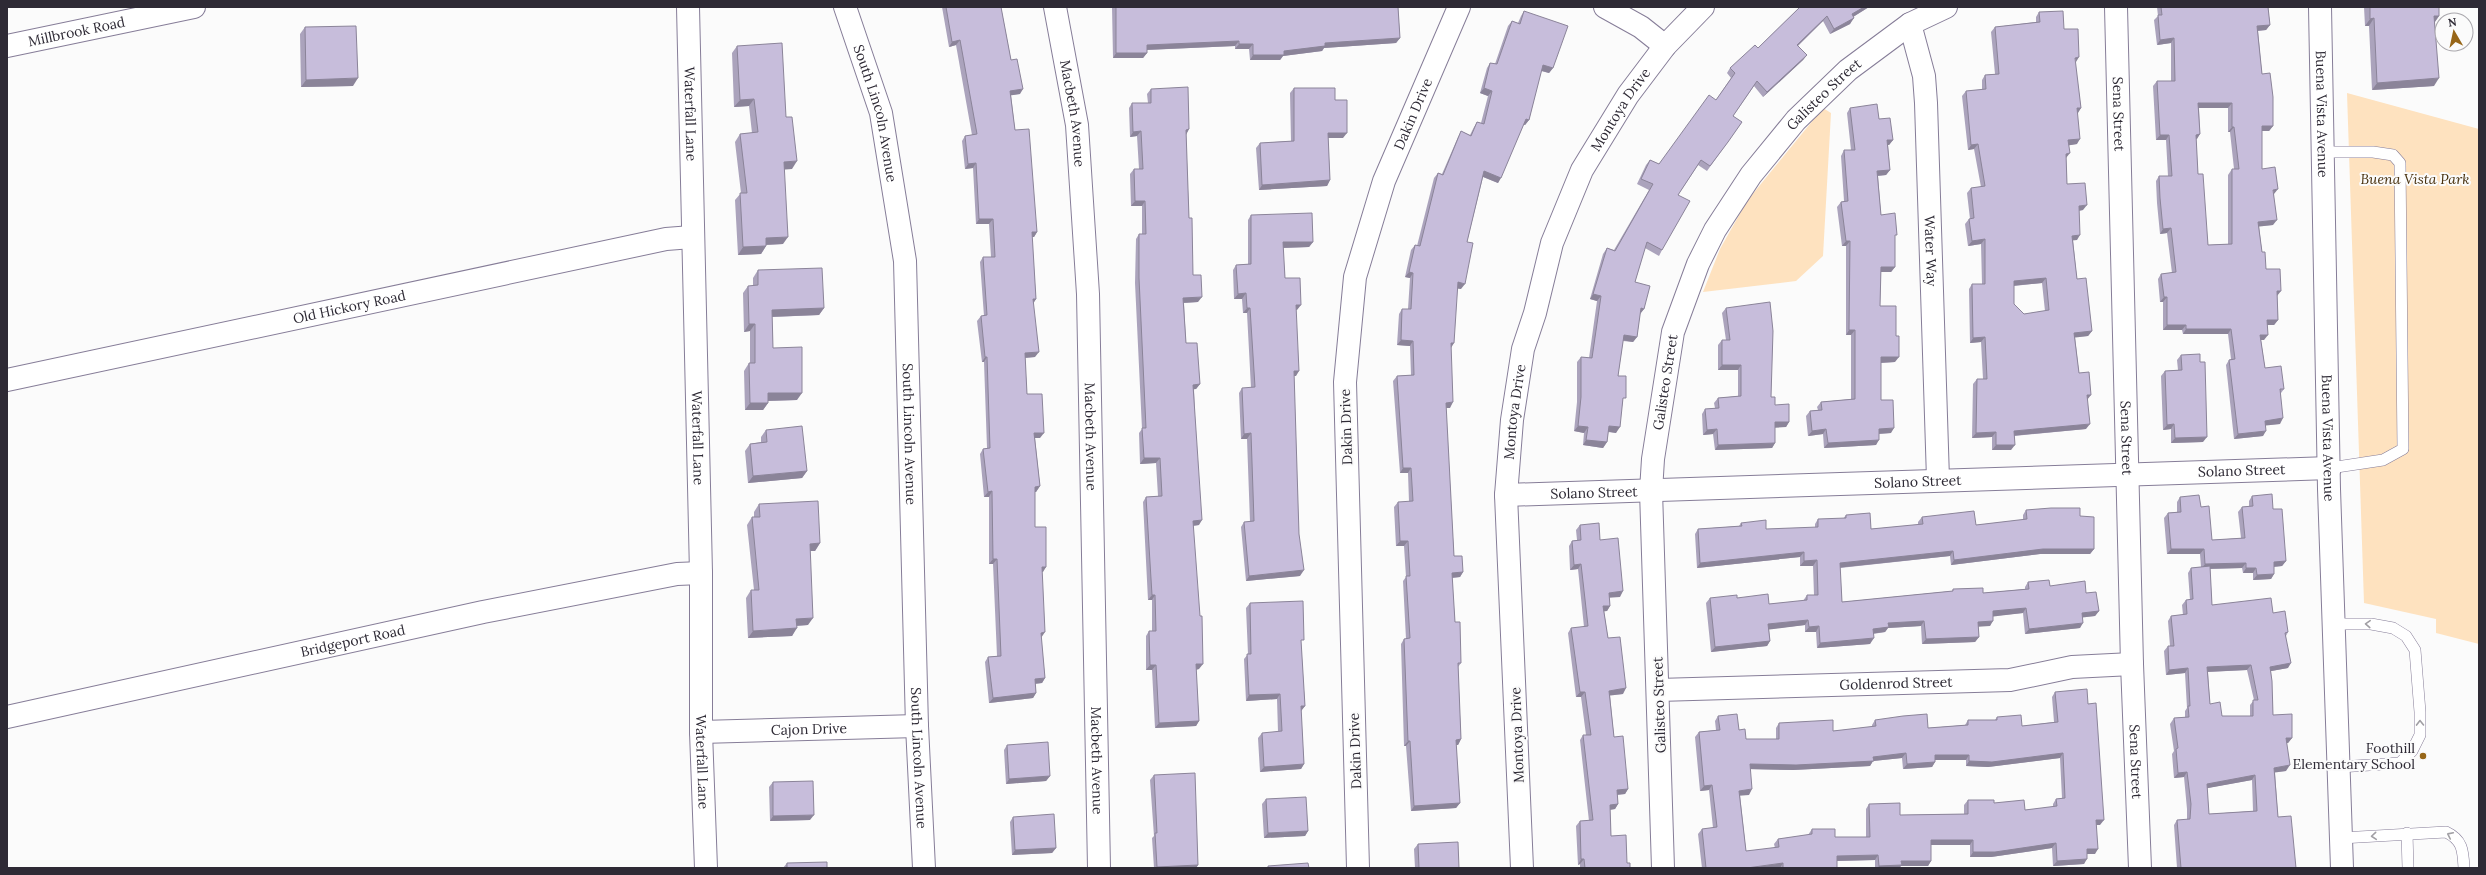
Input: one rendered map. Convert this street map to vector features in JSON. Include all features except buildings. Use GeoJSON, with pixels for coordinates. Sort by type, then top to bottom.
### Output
{"type":"FeatureCollection","features":[{"type":"Feature","properties":{"kind":"street","name":"Millbrook Road"},"geometry":{"type":"LineString","coordinates":[[7,46],[194,7]]}},
{"type":"Feature","properties":{"kind":"street","name":"Waterfall Lane"},"geometry":{"type":"LineString","coordinates":[[688,7],[692,237],[701,573],[701,732],[706,868]]}},
{"type":"Feature","properties":{"kind":"street","name":"South Lincoln Avenue"},"geometry":{"type":"LineString","coordinates":[[845,7],[881,113],[905,262],[917,726],[924,868]]}},
{"type":"Feature","properties":{"kind":"street","name":"Macbeth Avenue"},"geometry":{"type":"LineString","coordinates":[[1055,7],[1077,125],[1088,294],[1099,868]]}},
{"type":"Feature","properties":{"kind":"street","name":"Dakin Drive"},"geometry":{"type":"LineString","coordinates":[[1358,868],[1345,382],[1355,276],[1384,181],[1459,7]]}},
{"type":"Feature","properties":{"kind":"street"},"geometry":{"type":"LineString","coordinates":[[1605,7],[1641,27],[1665,46]]}},
{"type":"Feature","properties":{"kind":"street","name":"Montoya Drive"},"geometry":{"type":"LineString","coordinates":[[1522,868],[1506,495],[1512,420],[1523,349],[1535,313],[1552,243],[1582,170],[1628,95],[1665,46],[1703,7]]}},
{"type":"Feature","properties":{"kind":"street","name":"Galisteo Street"},"geometry":{"type":"LineString","coordinates":[[1663,868],[1651,491],[1654,452],[1673,332],[1698,264],[1715,230],[1752,175],[1796,120],[1848,70],[1910,24],[1946,7]]}},
{"type":"Feature","properties":{"kind":"street","name":"Sena Street"},"geometry":{"type":"LineString","coordinates":[[2116,7],[2132,664],[2140,868]]}},
{"type":"Feature","properties":{"kind":"street","name":"Buena Vista Avenue"},"geometry":{"type":"LineString","coordinates":[[2320,7],[2330,468],[2342,868]]}},
{"type":"Feature","properties":{"kind":"street","name":"Water Way"},"geometry":{"type":"LineString","coordinates":[[1910,24],[1924,76],[1926,103],[1938,479]]}},
{"type":"Feature","properties":{"kind":"street","name":"Old Hickory Road"},"geometry":{"type":"LineString","coordinates":[[7,380],[666,239],[692,237]]}},
{"type":"Feature","properties":{"kind":"street","name":"Solano Street"},"geometry":{"type":"LineString","coordinates":[[1506,495],[1651,491],[2127,472],[2330,468]]}},
{"type":"Feature","properties":{"kind":"street","name":"Bridgeport Road"},"geometry":{"type":"LineString","coordinates":[[7,717],[483,612],[677,574],[701,573]]}},
{"type":"Feature","properties":{"kind":"street","name":"Goldenrod Street"},"geometry":{"type":"LineString","coordinates":[[1658,690],[2010,680],[2072,667],[2132,664]]}},
{"type":"Feature","properties":{"kind":"street","name":"Cajon Drive"},"geometry":{"type":"LineString","coordinates":[[701,732],[917,726]]}},
{"type":"Feature","properties":{"kind":"lane"},"geometry":{"type":"LineString","coordinates":[[2324,152],[2380,153],[2393,155],[2400,163],[2403,449],[2383,460],[2330,468]]}},
{"type":"Feature","properties":{"kind":"lane"},"geometry":{"type":"LineString","coordinates":[[2334,624],[2371,624],[2392,628],[2406,636],[2415,650],[2420,712],[2420,735],[2412,751],[2400,763],[2339,768]]}},
{"type":"Feature","properties":{"kind":"lane"},"geometry":{"type":"LineString","coordinates":[[2341,838],[2446,832],[2456,837],[2463,848],[2464,868]]}},
{"type":"Feature","properties":{"kind":"lane"},"geometry":{"type":"LineString","coordinates":[[2407,834],[2408,868]]}},
{"type":"Feature","properties":{"kind":"green space","name":"Buena Vista Park"},"geometry":{"type":"Polygon","coordinates":[[[2347,93],[2479,129],[2479,644],[2436,633],[2436,619],[2364,603],[2347,93]]]}},
{"type":"Feature","properties":{"kind":"green space"},"geometry":{"type":"Polygon","coordinates":[[[1823,108],[1831,113],[1823,256],[1796,281],[1703,292],[1720,249],[1747,201],[1823,108]]]}},
{"type":"Feature","properties":{"kind":"place","name":"Foothill Elementary School"},"geometry":{"type":"Point","coordinates":[2423,756]}}]}
